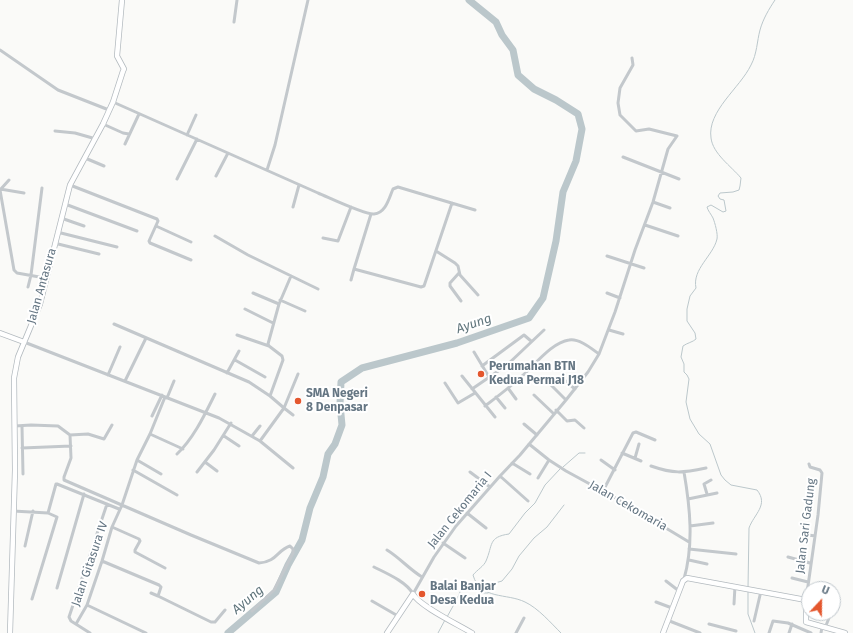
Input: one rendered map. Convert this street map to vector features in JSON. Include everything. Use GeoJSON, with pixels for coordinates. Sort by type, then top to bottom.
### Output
{"type":"FeatureCollection","features":[{"type":"Feature","properties":{"kind":"main road","name":"Jalan Antasura"},"geometry":{"type":"LineString","coordinates":[[10,633],[15,370],[18,357],[36,314],[70,185],[103,124],[113,102],[124,69],[116,56],[122,0]]}},
{"type":"Feature","properties":{"kind":"main road"},"geometry":{"type":"LineString","coordinates":[[0,333],[24,342]]}},
{"type":"Feature","properties":{"kind":"main road"},"geometry":{"type":"LineString","coordinates":[[663,633],[684,579],[690,578],[801,599]]}},
{"type":"Feature","properties":{"kind":"main road"},"geometry":{"type":"LineString","coordinates":[[387,633],[413,594],[415,598],[445,618],[472,633]]}},
{"type":"Feature","properties":{"kind":"main road"},"geometry":{"type":"LineString","coordinates":[[806,621],[845,633]]}},
{"type":"Feature","properties":{"kind":"street"},"geometry":{"type":"LineString","coordinates":[[234,22],[237,0]]}},
{"type":"Feature","properties":{"kind":"street"},"geometry":{"type":"LineString","coordinates":[[267,170],[275,145],[308,0]]}},
{"type":"Feature","properties":{"kind":"street"},"geometry":{"type":"LineString","coordinates":[[0,50],[60,91],[109,110]]}},
{"type":"Feature","properties":{"kind":"street","name":"Jalan Cekomaria I"},"geometry":{"type":"LineString","coordinates":[[413,594],[443,543],[467,513],[530,444],[575,389],[599,354],[609,330],[653,202],[668,150],[677,136],[666,135],[649,129],[636,131],[620,115],[618,103],[620,88],[633,65],[632,58]]}},
{"type":"Feature","properties":{"kind":"street"},"geometry":{"type":"LineString","coordinates":[[113,102],[168,125],[299,185],[371,214],[379,213],[384,209],[394,189],[398,187],[475,210]]}},
{"type":"Feature","properties":{"kind":"street"},"geometry":{"type":"LineString","coordinates":[[125,144],[139,114]]}},
{"type":"Feature","properties":{"kind":"street"},"geometry":{"type":"LineString","coordinates":[[187,135],[196,114]]}},
{"type":"Feature","properties":{"kind":"street"},"geometry":{"type":"LineString","coordinates":[[103,124],[122,133],[129,134]]}},
{"type":"Feature","properties":{"kind":"street"},"geometry":{"type":"LineString","coordinates":[[55,131],[75,133],[96,138]]}},
{"type":"Feature","properties":{"kind":"street"},"geometry":{"type":"LineString","coordinates":[[177,179],[197,139]]}},
{"type":"Feature","properties":{"kind":"street"},"geometry":{"type":"LineString","coordinates":[[216,176],[228,153]]}},
{"type":"Feature","properties":{"kind":"street"},"geometry":{"type":"LineString","coordinates":[[624,157],[679,180]]}},
{"type":"Feature","properties":{"kind":"street"},"geometry":{"type":"LineString","coordinates":[[85,158],[104,166]]}},
{"type":"Feature","properties":{"kind":"street"},"geometry":{"type":"LineString","coordinates":[[0,189],[9,180]]}},
{"type":"Feature","properties":{"kind":"street"},"geometry":{"type":"LineString","coordinates":[[70,185],[103,199],[156,218],[158,221],[149,241],[150,243],[191,260]]}},
{"type":"Feature","properties":{"kind":"street"},"geometry":{"type":"LineString","coordinates":[[293,207],[299,185]]}},
{"type":"Feature","properties":{"kind":"street"},"geometry":{"type":"LineString","coordinates":[[28,288],[42,188]]}},
{"type":"Feature","properties":{"kind":"street"},"geometry":{"type":"LineString","coordinates":[[0,189],[24,193]]}},
{"type":"Feature","properties":{"kind":"street"},"geometry":{"type":"LineString","coordinates":[[0,189],[14,270],[16,273],[45,278]]}},
{"type":"Feature","properties":{"kind":"street"},"geometry":{"type":"LineString","coordinates":[[653,202],[670,208]]}},
{"type":"Feature","properties":{"kind":"street"},"geometry":{"type":"LineString","coordinates":[[354,269],[414,286],[424,286],[452,203]]}},
{"type":"Feature","properties":{"kind":"street"},"geometry":{"type":"LineString","coordinates":[[65,204],[138,231]]}},
{"type":"Feature","properties":{"kind":"street"},"geometry":{"type":"LineString","coordinates":[[323,238],[339,240],[351,207]]}},
{"type":"Feature","properties":{"kind":"street"},"geometry":{"type":"LineString","coordinates":[[351,280],[371,214]]}},
{"type":"Feature","properties":{"kind":"street"},"geometry":{"type":"LineString","coordinates":[[61,218],[84,226]]}},
{"type":"Feature","properties":{"kind":"street"},"geometry":{"type":"LineString","coordinates":[[645,225],[678,236]]}},
{"type":"Feature","properties":{"kind":"street"},"geometry":{"type":"LineString","coordinates":[[156,226],[191,242]]}},
{"type":"Feature","properties":{"kind":"street"},"geometry":{"type":"LineString","coordinates":[[57,232],[118,248]]}},
{"type":"Feature","properties":{"kind":"street"},"geometry":{"type":"LineString","coordinates":[[215,236],[248,255],[318,289]]}},
{"type":"Feature","properties":{"kind":"street"},"geometry":{"type":"LineString","coordinates":[[54,243],[99,254]]}},
{"type":"Feature","properties":{"kind":"street"},"geometry":{"type":"LineString","coordinates":[[436,251],[458,266],[459,273],[478,295]]}},
{"type":"Feature","properties":{"kind":"street"},"geometry":{"type":"LineString","coordinates":[[607,256],[644,268]]}},
{"type":"Feature","properties":{"kind":"street"},"geometry":{"type":"LineString","coordinates":[[459,273],[450,283],[450,286],[461,301]]}},
{"type":"Feature","properties":{"kind":"street"},"geometry":{"type":"LineString","coordinates":[[268,346],[279,302],[291,276]]}},
{"type":"Feature","properties":{"kind":"street"},"geometry":{"type":"LineString","coordinates":[[253,293],[305,311]]}},
{"type":"Feature","properties":{"kind":"street"},"geometry":{"type":"LineString","coordinates":[[607,293],[620,298]]}},
{"type":"Feature","properties":{"kind":"street"},"geometry":{"type":"LineString","coordinates":[[245,309],[273,323]]}},
{"type":"Feature","properties":{"kind":"street"},"geometry":{"type":"LineString","coordinates":[[114,324],[249,382],[270,396],[293,415]]}},
{"type":"Feature","properties":{"kind":"street"},"geometry":{"type":"LineString","coordinates":[[472,389],[506,365],[544,330]]}},
{"type":"Feature","properties":{"kind":"street"},"geometry":{"type":"LineString","coordinates":[[609,330],[623,334]]}},
{"type":"Feature","properties":{"kind":"street"},"geometry":{"type":"LineString","coordinates":[[237,335],[268,346],[282,356],[283,360],[270,396]]}},
{"type":"Feature","properties":{"kind":"street"},"geometry":{"type":"LineString","coordinates":[[482,366],[524,335],[531,341]]}},
{"type":"Feature","properties":{"kind":"street"},"geometry":{"type":"LineString","coordinates":[[125,380],[146,338]]}},
{"type":"Feature","properties":{"kind":"street"},"geometry":{"type":"LineString","coordinates":[[485,406],[521,377],[548,351],[569,340],[575,340],[582,343],[599,354]]}},
{"type":"Feature","properties":{"kind":"street"},"geometry":{"type":"LineString","coordinates":[[24,342],[125,380],[231,423],[260,441],[293,468]]}},
{"type":"Feature","properties":{"kind":"street"},"geometry":{"type":"LineString","coordinates":[[108,374],[120,347]]}},
{"type":"Feature","properties":{"kind":"street"},"geometry":{"type":"LineString","coordinates":[[226,373],[239,351]]}},
{"type":"Feature","properties":{"kind":"street"},"geometry":{"type":"LineString","coordinates":[[474,352],[489,377]]}},
{"type":"Feature","properties":{"kind":"street"},"geometry":{"type":"LineString","coordinates":[[235,360],[265,377]]}},
{"type":"Feature","properties":{"kind":"street"},"geometry":{"type":"LineString","coordinates":[[260,441],[284,408],[298,374]]}},
{"type":"Feature","properties":{"kind":"street"},"geometry":{"type":"LineString","coordinates":[[462,376],[485,406],[496,417]]}},
{"type":"Feature","properties":{"kind":"street"},"geometry":{"type":"LineString","coordinates":[[562,378],[575,389]]}},
{"type":"Feature","properties":{"kind":"street"},"geometry":{"type":"LineString","coordinates":[[152,416],[174,382]]}},
{"type":"Feature","properties":{"kind":"street"},"geometry":{"type":"LineString","coordinates":[[445,383],[458,403],[475,393]]}},
{"type":"Feature","properties":{"kind":"street"},"geometry":{"type":"LineString","coordinates":[[551,385],[566,400]]}},
{"type":"Feature","properties":{"kind":"street"},"geometry":{"type":"LineString","coordinates":[[508,388],[516,399]]}},
{"type":"Feature","properties":{"kind":"street"},"geometry":{"type":"LineString","coordinates":[[177,454],[206,413],[215,394]]}},
{"type":"Feature","properties":{"kind":"street"},"geometry":{"type":"LineString","coordinates":[[534,395],[567,421],[575,420],[584,428]]}},
{"type":"Feature","properties":{"kind":"street","name":"Jalan Gitasura IV"},"geometry":{"type":"LineString","coordinates":[[76,624],[87,605],[112,527],[122,505],[133,470],[150,434],[165,396]]}},
{"type":"Feature","properties":{"kind":"street"},"geometry":{"type":"LineString","coordinates":[[496,397],[505,408]]}},
{"type":"Feature","properties":{"kind":"street"},"geometry":{"type":"LineString","coordinates":[[197,472],[224,436],[231,423]]}},
{"type":"Feature","properties":{"kind":"street"},"geometry":{"type":"LineString","coordinates":[[524,424],[537,435]]}},
{"type":"Feature","properties":{"kind":"street"},"geometry":{"type":"LineString","coordinates":[[15,426],[58,426],[70,435],[88,434],[104,439],[112,425]]}},
{"type":"Feature","properties":{"kind":"street"},"geometry":{"type":"LineString","coordinates":[[22,426],[23,474]]}},
{"type":"Feature","properties":{"kind":"street"},"geometry":{"type":"LineString","coordinates":[[252,436],[260,426]]}},
{"type":"Feature","properties":{"kind":"street"},"geometry":{"type":"LineString","coordinates":[[604,491],[634,432],[655,440]]}},
{"type":"Feature","properties":{"kind":"street"},"geometry":{"type":"LineString","coordinates":[[150,434],[182,448]]}},
{"type":"Feature","properties":{"kind":"street"},"geometry":{"type":"LineString","coordinates":[[70,435],[71,458],[64,480],[259,563],[272,560],[290,546],[293,549],[293,553],[274,590],[252,611]]}},
{"type":"Feature","properties":{"kind":"street"},"geometry":{"type":"LineString","coordinates":[[224,436],[239,446]]}},
{"type":"Feature","properties":{"kind":"street","name":"Jalan Cekomaria"},"geometry":{"type":"LineString","coordinates":[[530,444],[549,460],[566,471],[604,491],[689,542]]}},
{"type":"Feature","properties":{"kind":"street"},"geometry":{"type":"LineString","coordinates":[[634,458],[639,444]]}},
{"type":"Feature","properties":{"kind":"street"},"geometry":{"type":"LineString","coordinates":[[22,448],[71,446]]}},
{"type":"Feature","properties":{"kind":"street"},"geometry":{"type":"LineString","coordinates":[[622,453],[641,461]]}},
{"type":"Feature","properties":{"kind":"street"},"geometry":{"type":"LineString","coordinates":[[137,460],[161,474]]}},
{"type":"Feature","properties":{"kind":"street"},"geometry":{"type":"LineString","coordinates":[[538,478],[549,460]]}},
{"type":"Feature","properties":{"kind":"street"},"geometry":{"type":"LineString","coordinates":[[601,460],[615,470]]}},
{"type":"Feature","properties":{"kind":"street"},"geometry":{"type":"LineString","coordinates":[[205,462],[217,471]]}},
{"type":"Feature","properties":{"kind":"street"},"geometry":{"type":"LineString","coordinates":[[512,463],[530,474]]}},
{"type":"Feature","properties":{"kind":"street","name":"Jalan Sari Gadung"},"geometry":{"type":"LineString","coordinates":[[808,581],[822,473],[820,470],[810,467],[809,464]]}},
{"type":"Feature","properties":{"kind":"street"},"geometry":{"type":"LineString","coordinates":[[651,466],[668,472],[684,472],[706,468]]}},
{"type":"Feature","properties":{"kind":"street"},"geometry":{"type":"LineString","coordinates":[[133,470],[176,495]]}},
{"type":"Feature","properties":{"kind":"street"},"geometry":{"type":"LineString","coordinates":[[470,472],[490,487]]}},
{"type":"Feature","properties":{"kind":"street"},"geometry":{"type":"LineString","coordinates":[[684,472],[690,526],[689,560],[684,579]]}},
{"type":"Feature","properties":{"kind":"street"},"geometry":{"type":"LineString","coordinates":[[500,476],[528,501]]}},
{"type":"Feature","properties":{"kind":"street"},"geometry":{"type":"LineString","coordinates":[[708,494],[704,484],[711,480]]}},
{"type":"Feature","properties":{"kind":"street"},"geometry":{"type":"LineString","coordinates":[[48,513],[56,484],[119,509]]}},
{"type":"Feature","properties":{"kind":"street"},"geometry":{"type":"LineString","coordinates":[[688,499],[717,492]]}},
{"type":"Feature","properties":{"kind":"street"},"geometry":{"type":"LineString","coordinates":[[57,588],[84,494]]}},
{"type":"Feature","properties":{"kind":"street"},"geometry":{"type":"LineString","coordinates":[[90,633],[70,619],[70,613],[107,504]]}},
{"type":"Feature","properties":{"kind":"street"},"geometry":{"type":"LineString","coordinates":[[13,511],[48,513],[57,517],[32,598]]}},
{"type":"Feature","properties":{"kind":"street"},"geometry":{"type":"LineString","coordinates":[[25,546],[33,511]]}},
{"type":"Feature","properties":{"kind":"street"},"geometry":{"type":"LineString","coordinates":[[467,513],[486,528]]}},
{"type":"Feature","properties":{"kind":"street"},"geometry":{"type":"LineString","coordinates":[[690,526],[713,523]]}},
{"type":"Feature","properties":{"kind":"street"},"geometry":{"type":"LineString","coordinates":[[112,527],[139,539],[140,541],[135,550],[136,552],[165,568]]}},
{"type":"Feature","properties":{"kind":"street"},"geometry":{"type":"LineString","coordinates":[[802,534],[815,536]]}},
{"type":"Feature","properties":{"kind":"street"},"geometry":{"type":"LineString","coordinates":[[443,543],[465,558]]}},
{"type":"Feature","properties":{"kind":"street"},"geometry":{"type":"LineString","coordinates":[[689,549],[736,554]]}},
{"type":"Feature","properties":{"kind":"street"},"geometry":{"type":"LineString","coordinates":[[388,550],[403,561],[412,571],[422,577]]}},
{"type":"Feature","properties":{"kind":"street"},"geometry":{"type":"LineString","coordinates":[[788,557],[810,563]]}},
{"type":"Feature","properties":{"kind":"street"},"geometry":{"type":"LineString","coordinates":[[689,560],[707,564]]}},
{"type":"Feature","properties":{"kind":"street"},"geometry":{"type":"LineString","coordinates":[[102,561],[159,585],[161,587],[158,596]]}},
{"type":"Feature","properties":{"kind":"street"},"geometry":{"type":"LineString","coordinates":[[374,567],[393,576],[408,587],[413,594]]}},
{"type":"Feature","properties":{"kind":"street"},"geometry":{"type":"LineString","coordinates":[[792,578],[804,581]]}},
{"type":"Feature","properties":{"kind":"street"},"geometry":{"type":"LineString","coordinates":[[666,581],[679,591]]}},
{"type":"Feature","properties":{"kind":"street"},"geometry":{"type":"LineString","coordinates":[[734,604],[735,586]]}},
{"type":"Feature","properties":{"kind":"street"},"geometry":{"type":"LineString","coordinates":[[754,621],[761,591]]}},
{"type":"Feature","properties":{"kind":"street"},"geometry":{"type":"LineString","coordinates":[[151,593],[211,622],[215,622],[224,610]]}},
{"type":"Feature","properties":{"kind":"street"},"geometry":{"type":"LineString","coordinates":[[372,601],[398,616]]}},
{"type":"Feature","properties":{"kind":"street"},"geometry":{"type":"LineString","coordinates":[[656,602],[672,608]]}},
{"type":"Feature","properties":{"kind":"street"},"geometry":{"type":"LineString","coordinates":[[87,605],[146,633]]}},
{"type":"Feature","properties":{"kind":"street"},"geometry":{"type":"LineString","coordinates":[[516,633],[524,618]]}},
{"type":"Feature","properties":{"kind":"street"},"geometry":{"type":"LineString","coordinates":[[667,620],[700,633]]}},
{"type":"Feature","properties":{"kind":"street"},"geometry":{"type":"LineString","coordinates":[[769,633],[773,621],[792,624],[811,633]]}},
{"type":"Feature","properties":{"kind":"street"},"geometry":{"type":"LineString","coordinates":[[821,633],[827,621]]}},
{"type":"Feature","properties":{"kind":"street"},"geometry":{"type":"LineString","coordinates":[[709,624],[736,631]]}},
{"type":"Feature","properties":{"kind":"street"},"geometry":{"type":"LineString","coordinates":[[789,633],[792,624]]}},
{"type":"Feature","properties":{"kind":"street"},"geometry":{"type":"LineString","coordinates":[[721,633],[723,627]]}},
{"type":"Feature","properties":{"kind":"waterway","name":"Ayung"},"geometry":{"type":"LineString","coordinates":[[228,633],[276,592],[288,565],[302,540],[310,508],[323,477],[328,454],[335,444],[342,425],[340,404],[341,382],[362,368],[457,343],[529,318],[543,298],[556,241],[563,192],[576,161],[582,129],[578,114],[556,100],[534,89],[518,75],[513,50],[502,35],[496,22],[469,0]]}},
{"type":"Feature","properties":{"kind":"waterway"},"geometry":{"type":"LineString","coordinates":[[748,588],[749,528],[762,500],[757,490],[731,485],[721,475],[710,444],[699,434],[690,419],[686,402],[689,379],[684,372],[684,364],[681,357],[683,346],[696,339],[695,333],[687,321],[687,309],[690,296],[696,288],[697,275],[717,239],[715,223],[707,207],[711,205],[723,212],[726,211],[724,200],[720,199],[718,196],[720,193],[739,190],[740,186],[741,178],[723,160],[712,144],[711,128],[719,109],[746,74],[751,65],[756,52],[761,26],[766,14],[775,0]]}},
{"type":"Feature","properties":{"kind":"waterway"},"geometry":{"type":"LineString","coordinates":[[563,467],[579,453],[585,453]]}},
{"type":"Feature","properties":{"kind":"waterway"},"geometry":{"type":"LineString","coordinates":[[560,469],[545,485],[535,503],[525,513],[509,534],[502,535],[494,540],[485,563],[473,575],[477,583],[488,592],[518,599],[535,608],[561,633]]}},
{"type":"Feature","properties":{"kind":"waterway"},"geometry":{"type":"LineString","coordinates":[[481,587],[502,581],[512,569],[519,556],[534,538],[547,527],[564,505]]}},
{"type":"Feature","properties":{"kind":"waterway"},"geometry":{"type":"LineString","coordinates":[[447,617],[463,585],[466,583],[481,593],[488,593]]}},
{"type":"Feature","properties":{"kind":"waterway"},"geometry":{"type":"LineString","coordinates":[[748,591],[748,614],[755,633]]}},
{"type":"Feature","properties":{"kind":"waterway"},"geometry":{"type":"LineString","coordinates":[[438,633],[445,620]]}},
{"type":"Feature","properties":{"kind":"place","name":"Perumahan BTN Kedua Permai J18"},"geometry":{"type":"Point","coordinates":[481,374]}},
{"type":"Feature","properties":{"kind":"place","name":"SMA Negeri 8 Denpasar"},"geometry":{"type":"Point","coordinates":[298,401]}},
{"type":"Feature","properties":{"kind":"place","name":"Balai Banjar Desa Kedua"},"geometry":{"type":"Point","coordinates":[422,594]}}]}
